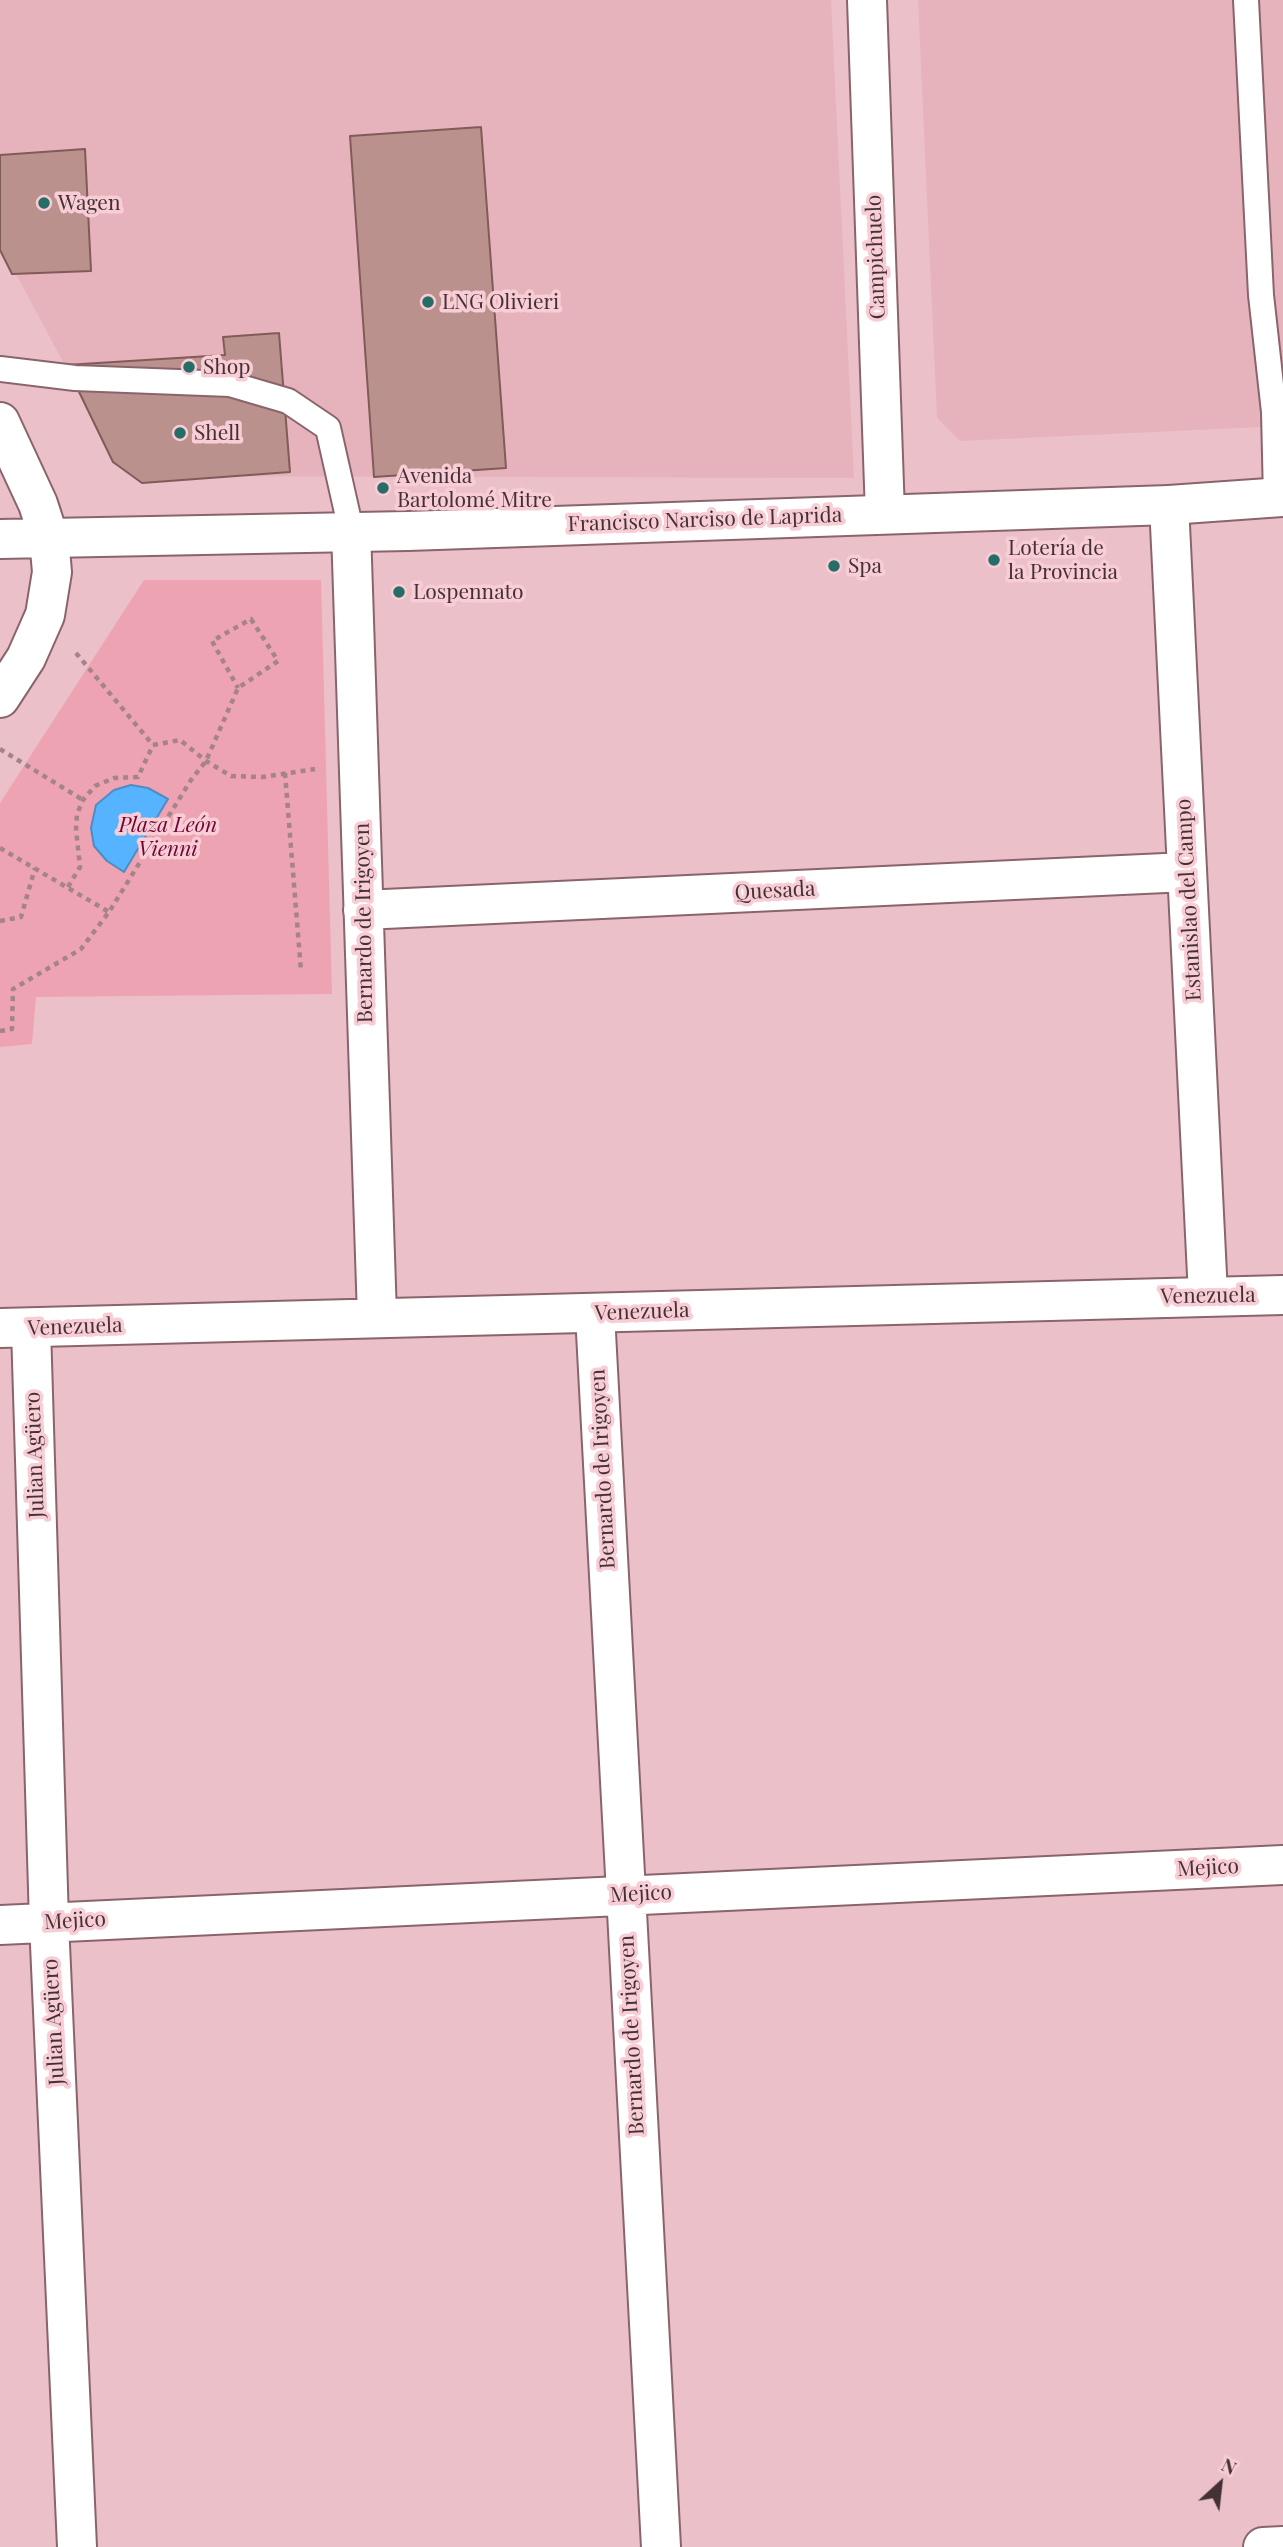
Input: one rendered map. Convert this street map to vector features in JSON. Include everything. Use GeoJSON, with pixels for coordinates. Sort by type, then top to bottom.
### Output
{"type":"FeatureCollection","features":[{"type":"Feature","properties":{"kind":"street","name":"Campichuelo"},"geometry":{"type":"LineString","coordinates":[[867,0],[885,514]]}},
{"type":"Feature","properties":{"kind":"street"},"geometry":{"type":"LineString","coordinates":[[0,422],[25,470],[49,538],[52,572],[45,615],[26,657],[0,698]]}},
{"type":"Feature","properties":{"kind":"street","name":"Francisco Narciso de Laprida"},"geometry":{"type":"LineString","coordinates":[[0,539],[1169,505],[1280,498]]}},
{"type":"Feature","properties":{"kind":"street","name":"Estanislao del Campo"},"geometry":{"type":"LineString","coordinates":[[1169,505],[1208,1296]]}},
{"type":"Feature","properties":{"kind":"street","name":"Bernardo de Irigoyen"},"geometry":{"type":"LineString","coordinates":[[351,530],[361,760],[363,910],[377,1316]]}},
{"type":"Feature","properties":{"kind":"street","name":"Quesada"},"geometry":{"type":"LineString","coordinates":[[363,910],[1187,872]]}},
{"type":"Feature","properties":{"kind":"street","name":"Venezuela"},"geometry":{"type":"LineString","coordinates":[[15,1328],[377,1316],[595,1314],[1283,1295]]}},
{"type":"Feature","properties":{"kind":"street","name":"Bernardo de Irigoyen"},"geometry":{"type":"LineString","coordinates":[[595,1314],[661,2547]]}},
{"type":"Feature","properties":{"kind":"street","name":"Julian Agüero"},"geometry":{"type":"LineString","coordinates":[[15,1328],[49,1922],[77,2547]]}},
{"type":"Feature","properties":{"kind":"street","name":"Mejico"},"geometry":{"type":"LineString","coordinates":[[0,1925],[1283,1865]]}},
{"type":"Feature","properties":{"kind":"street"},"geometry":{"type":"LineString","coordinates":[[1263,2547],[1283,2546]]}},
{"type":"Feature","properties":{"kind":"lane"},"geometry":{"type":"LineString","coordinates":[[1246,0],[1261,295],[1280,498]]}},
{"type":"Feature","properties":{"kind":"lane"},"geometry":{"type":"LineString","coordinates":[[0,369],[75,378],[230,384],[288,401],[328,428],[351,530]]}},
{"type":"Feature","properties":{"kind":"path"},"geometry":{"type":"LineString","coordinates":[[45,615],[153,745]]}},
{"type":"Feature","properties":{"kind":"path"},"geometry":{"type":"LineString","coordinates":[[0,1031],[12,1029],[13,989],[81,949],[109,912],[191,780],[206,761],[238,688],[278,661],[251,619],[212,641],[238,688]]}},
{"type":"Feature","properties":{"kind":"path"},"geometry":{"type":"LineString","coordinates":[[153,745],[180,740],[206,761],[231,776],[262,777],[361,760]]}},
{"type":"Feature","properties":{"kind":"path"},"geometry":{"type":"LineString","coordinates":[[68,887],[80,867],[76,829],[77,814],[83,800],[95,786],[114,778],[138,777],[153,745]]}},
{"type":"Feature","properties":{"kind":"path"},"geometry":{"type":"LineString","coordinates":[[0,749],[83,800]]}},
{"type":"Feature","properties":{"kind":"path"},"geometry":{"type":"LineString","coordinates":[[285,773],[301,971]]}},
{"type":"Feature","properties":{"kind":"path"},"geometry":{"type":"LineString","coordinates":[[0,848],[109,912]]}},
{"type":"Feature","properties":{"kind":"path"},"geometry":{"type":"LineString","coordinates":[[0,921],[21,917],[35,868]]}},
{"type":"Feature","properties":{"kind":"shaded area"},"geometry":{"type":"Polygon","coordinates":[[[0,0],[831,0],[854,478],[142,476],[116,461],[0,244],[0,0]]]}},
{"type":"Feature","properties":{"kind":"shaded area"},"geometry":{"type":"Polygon","coordinates":[[[918,0],[1283,0],[1283,426],[960,441],[937,418],[918,0]]]}},
{"type":"Feature","properties":{"kind":"green space","name":"Plaza León Vienni"},"geometry":{"type":"Polygon","coordinates":[[[144,580],[321,580],[332,994],[36,997],[32,1044],[0,1047],[0,803],[144,580]]]}},
{"type":"Feature","properties":{"kind":"water"},"geometry":{"type":"Polygon","coordinates":[[[131,785],[148,788],[168,799],[124,872],[107,861],[94,846],[91,828],[96,805],[114,790],[131,785]]]}},
{"type":"Feature","properties":{"kind":"building","name":"LNG Olivieri"},"geometry":{"type":"Polygon","coordinates":[[[481,127],[506,468],[374,477],[350,136],[481,127]]]}},
{"type":"Feature","properties":{"kind":"building","name":"Wagen"},"geometry":{"type":"Polygon","coordinates":[[[85,149],[91,271],[12,274],[0,250],[0,155],[85,149]]]}},
{"type":"Feature","properties":{"kind":"building"},"geometry":{"type":"Polygon","coordinates":[[[279,333],[290,472],[142,483],[113,462],[66,365],[225,355],[223,337],[279,333]]]}},
{"type":"Feature","properties":{"kind":"place","name":"Wagen"},"geometry":{"type":"Point","coordinates":[44,203]}},
{"type":"Feature","properties":{"kind":"place","name":"LNG Olivieri"},"geometry":{"type":"Point","coordinates":[428,302]}},
{"type":"Feature","properties":{"kind":"place","name":"Shop"},"geometry":{"type":"Point","coordinates":[189,367]}},
{"type":"Feature","properties":{"kind":"place","name":"Shell"},"geometry":{"type":"Point","coordinates":[180,433]}},
{"type":"Feature","properties":{"kind":"place","name":"Avenida Bartolomé Mitre"},"geometry":{"type":"Point","coordinates":[383,488]}},
{"type":"Feature","properties":{"kind":"place","name":"Lotería de la Provincia"},"geometry":{"type":"Point","coordinates":[994,560]}},
{"type":"Feature","properties":{"kind":"place","name":"Spa"},"geometry":{"type":"Point","coordinates":[834,566]}},
{"type":"Feature","properties":{"kind":"place","name":"Lospennato"},"geometry":{"type":"Point","coordinates":[399,592]}}]}
